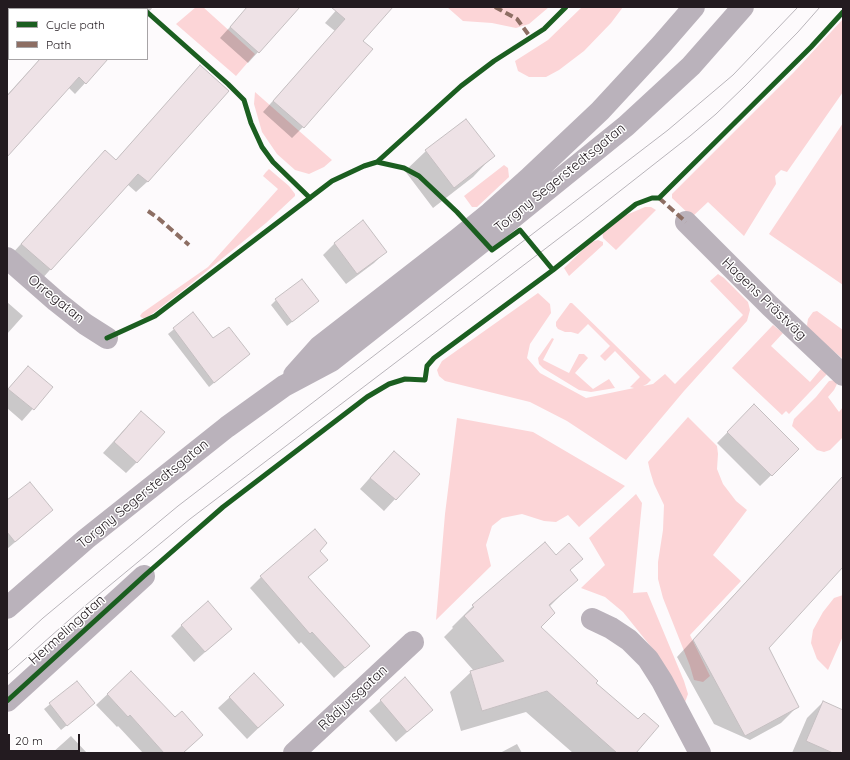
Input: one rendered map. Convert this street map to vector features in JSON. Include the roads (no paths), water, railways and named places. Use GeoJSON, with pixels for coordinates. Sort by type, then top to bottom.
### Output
{"type":"FeatureCollection","features":[{"type":"Feature","properties":{"kind":"street","name":"Torgny Segerstedtsgatan"},"geometry":{"type":"LineString","coordinates":[[284,386],[319,347],[458,239],[538,169],[600,111],[662,45],[694,7]]}},
{"type":"Feature","properties":{"kind":"street","name":"Torgny Segerstedtsgatan"},"geometry":{"type":"LineString","coordinates":[[7,608],[92,534],[226,427],[284,386],[331,361],[626,126],[691,66],[743,7]]}},
{"type":"Feature","properties":{"kind":"street","name":"Hagens Prästväg"},"geometry":{"type":"LineString","coordinates":[[686,222],[770,306],[843,375]]}},
{"type":"Feature","properties":{"kind":"street","name":"Orregatan"},"geometry":{"type":"LineString","coordinates":[[7,258],[56,301],[85,324],[107,338]]}},
{"type":"Feature","properties":{"kind":"street","name":"Hermelingatan"},"geometry":{"type":"LineString","coordinates":[[7,701],[144,576]]}},
{"type":"Feature","properties":{"kind":"street"},"geometry":{"type":"LineString","coordinates":[[592,620],[611,628],[629,640],[648,659],[662,681],[700,753]]}},
{"type":"Feature","properties":{"kind":"street","name":"Rådjursgatan"},"geometry":{"type":"LineString","coordinates":[[294,753],[413,642]]}},
{"type":"Feature","properties":{"kind":"tram line"},"geometry":{"type":"LineString","coordinates":[[7,651],[43,618],[178,506],[668,130],[733,75],[798,7]]}},
{"type":"Feature","properties":{"kind":"tram line"},"geometry":{"type":"LineString","coordinates":[[7,675],[86,605],[190,519],[583,220],[690,136],[716,114],[745,86],[798,32],[820,7]]}}]}
